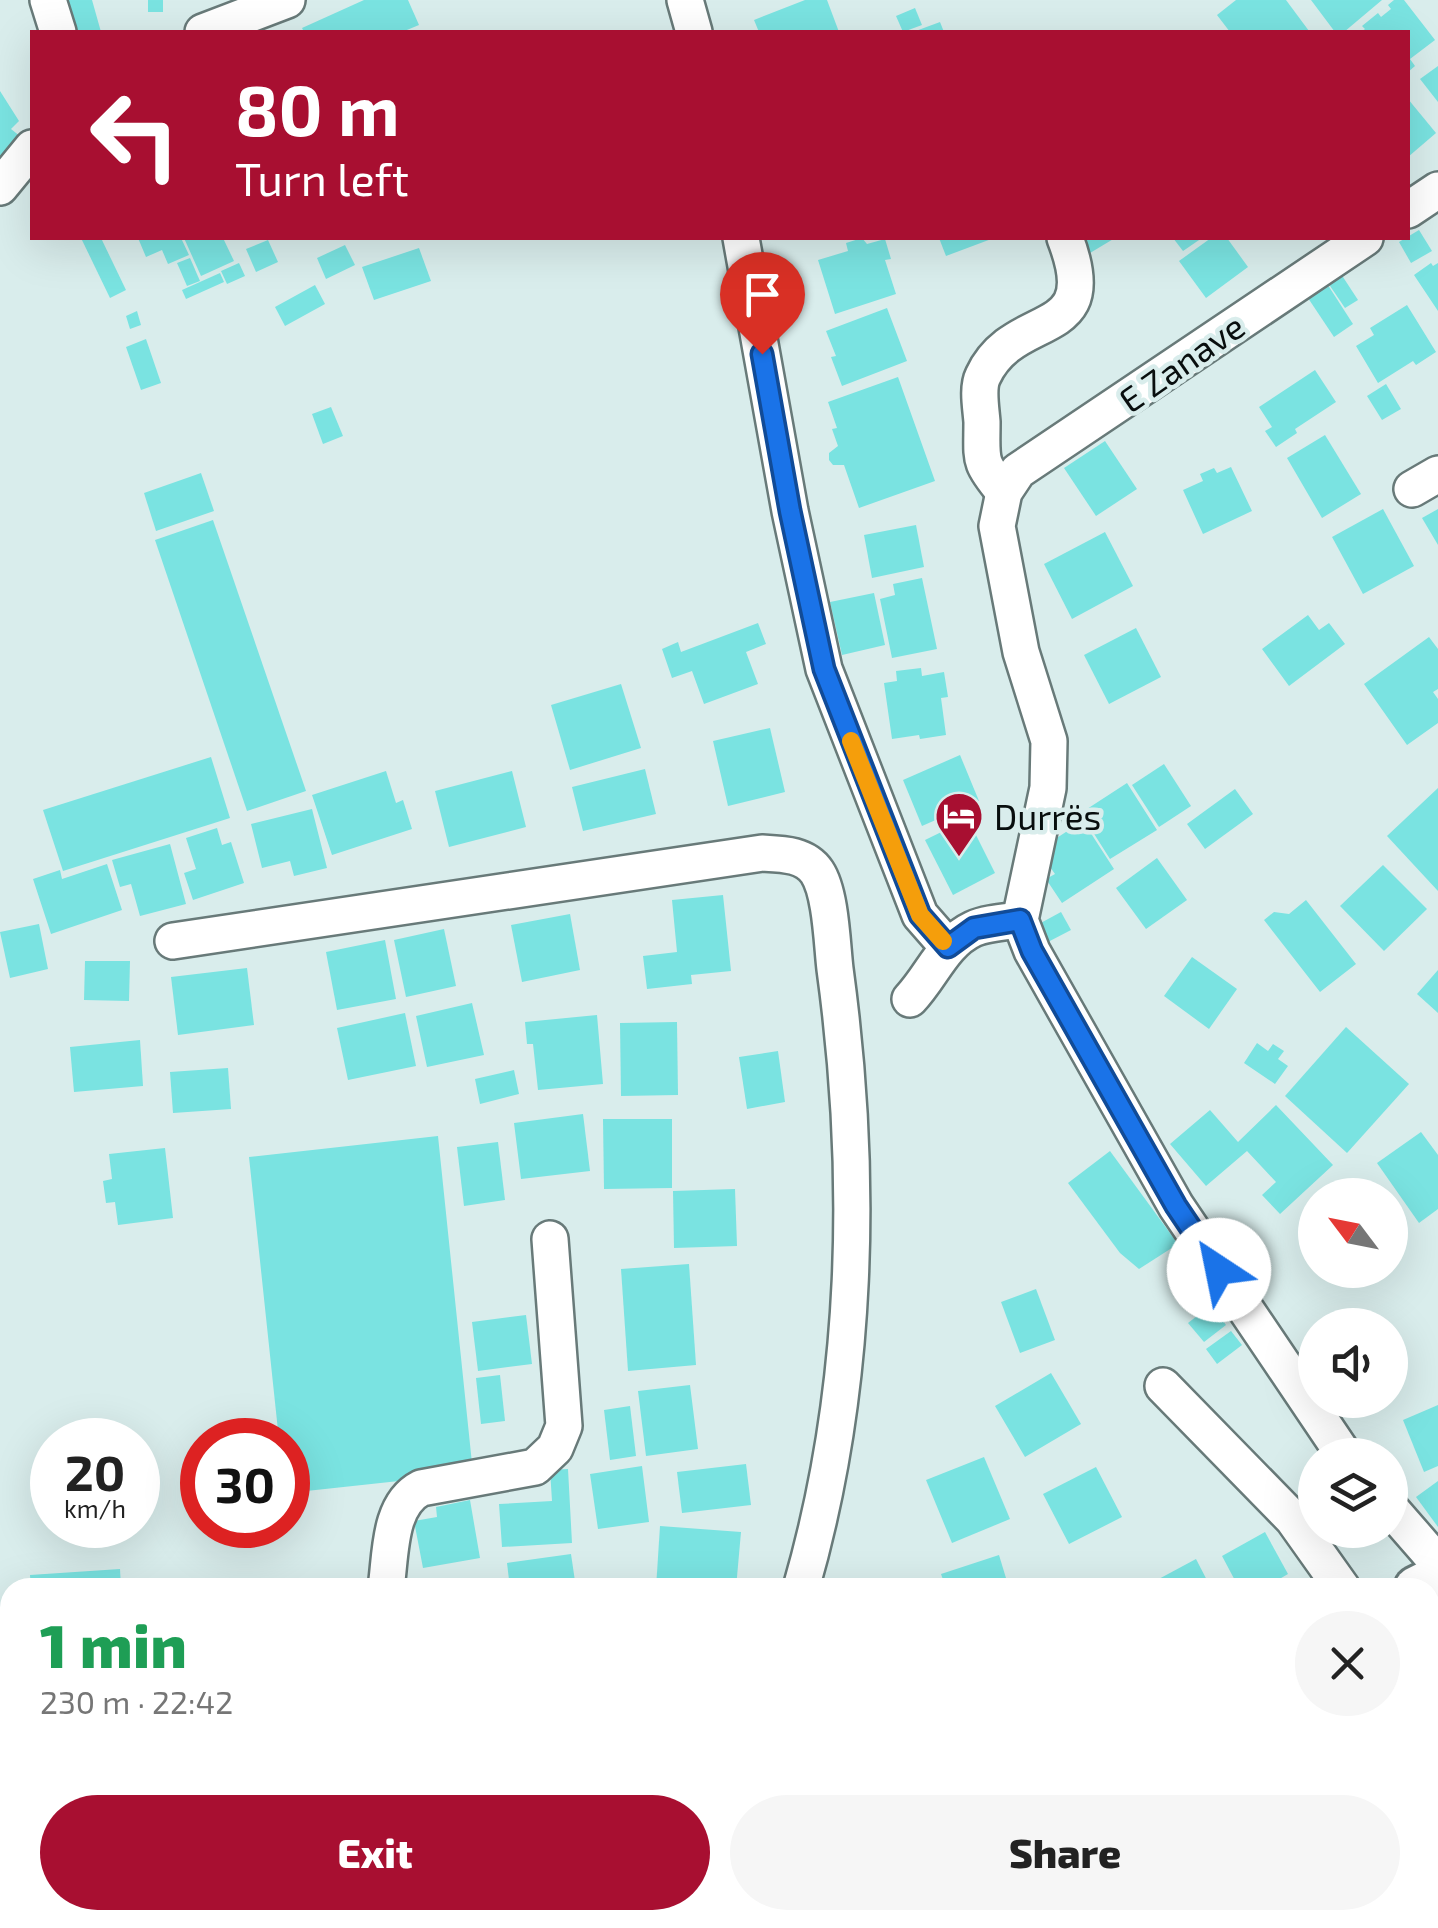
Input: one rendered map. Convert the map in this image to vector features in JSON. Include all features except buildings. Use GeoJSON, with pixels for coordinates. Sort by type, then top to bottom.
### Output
{"type":"FeatureCollection","features":[{"type":"Feature","properties":{"kind":"street"},"geometry":{"type":"LineString","coordinates":[[48,0],[57,30]]}},
{"type":"Feature","properties":{"kind":"street"},"geometry":{"type":"LineString","coordinates":[[208,30],[287,0]]}},
{"type":"Feature","properties":{"kind":"street"},"geometry":{"type":"LineString","coordinates":[[685,0],[693,30]]}},
{"type":"Feature","properties":{"kind":"street"},"geometry":{"type":"LineString","coordinates":[[0,187],[30,150]]}},
{"type":"Feature","properties":{"kind":"street"},"geometry":{"type":"LineString","coordinates":[[1410,209],[1438,190]]}},
{"type":"Feature","properties":{"kind":"street"},"geometry":{"type":"LineString","coordinates":[[741,240],[790,511],[824,669],[920,915],[948,947]]}},
{"type":"Feature","properties":{"kind":"street"},"geometry":{"type":"LineString","coordinates":[[1066,240],[1078,271],[1074,296],[1064,312],[1000,350],[981,379],[982,466],[1004,492],[997,526],[1000,544],[1021,652],[1049,740],[1048,788],[1020,920],[1032,951],[1176,1206],[1333,1438]]}},
{"type":"Feature","properties":{"kind":"street","name":"E Zanave"},"geometry":{"type":"LineString","coordinates":[[1004,492],[1018,471],[1362,240]]}},
{"type":"Feature","properties":{"kind":"street"},"geometry":{"type":"LineString","coordinates":[[173,941],[762,853],[793,855],[817,872],[826,902],[846,1049],[851,1238],[848,1337],[834,1443],[802,1578]]}},
{"type":"Feature","properties":{"kind":"street"},"geometry":{"type":"LineString","coordinates":[[910,998],[925,984],[948,947],[974,928],[1020,920]]}},
{"type":"Feature","properties":{"kind":"street"},"geometry":{"type":"LineString","coordinates":[[388,1578],[398,1515],[410,1494],[420,1488],[534,1467],[555,1448],[564,1426],[550,1239]]}},
{"type":"Feature","properties":{"kind":"street"},"geometry":{"type":"LineString","coordinates":[[1163,1386],[1293,1520],[1335,1578]]}},
{"type":"Feature","properties":{"kind":"street"},"geometry":{"type":"LineString","coordinates":[[1408,1528],[1438,1562]]}},
{"type":"Feature","properties":{"kind":"slow traffic"},"geometry":{"type":"LineString","coordinates":[[851,741],[920,915],[943,941]]}},
{"type":"Feature","properties":{"kind":"place","name":"Durrës"},"geometry":{"type":"Point","coordinates":[959,858]}},
{"type":"Feature","properties":{"kind":"route"},"geometry":{"type":"LineString","coordinates":[[762,354],[824,669],[920,915],[948,947],[974,928],[1020,920],[1032,951],[1176,1206],[1219,1270]]}}]}
